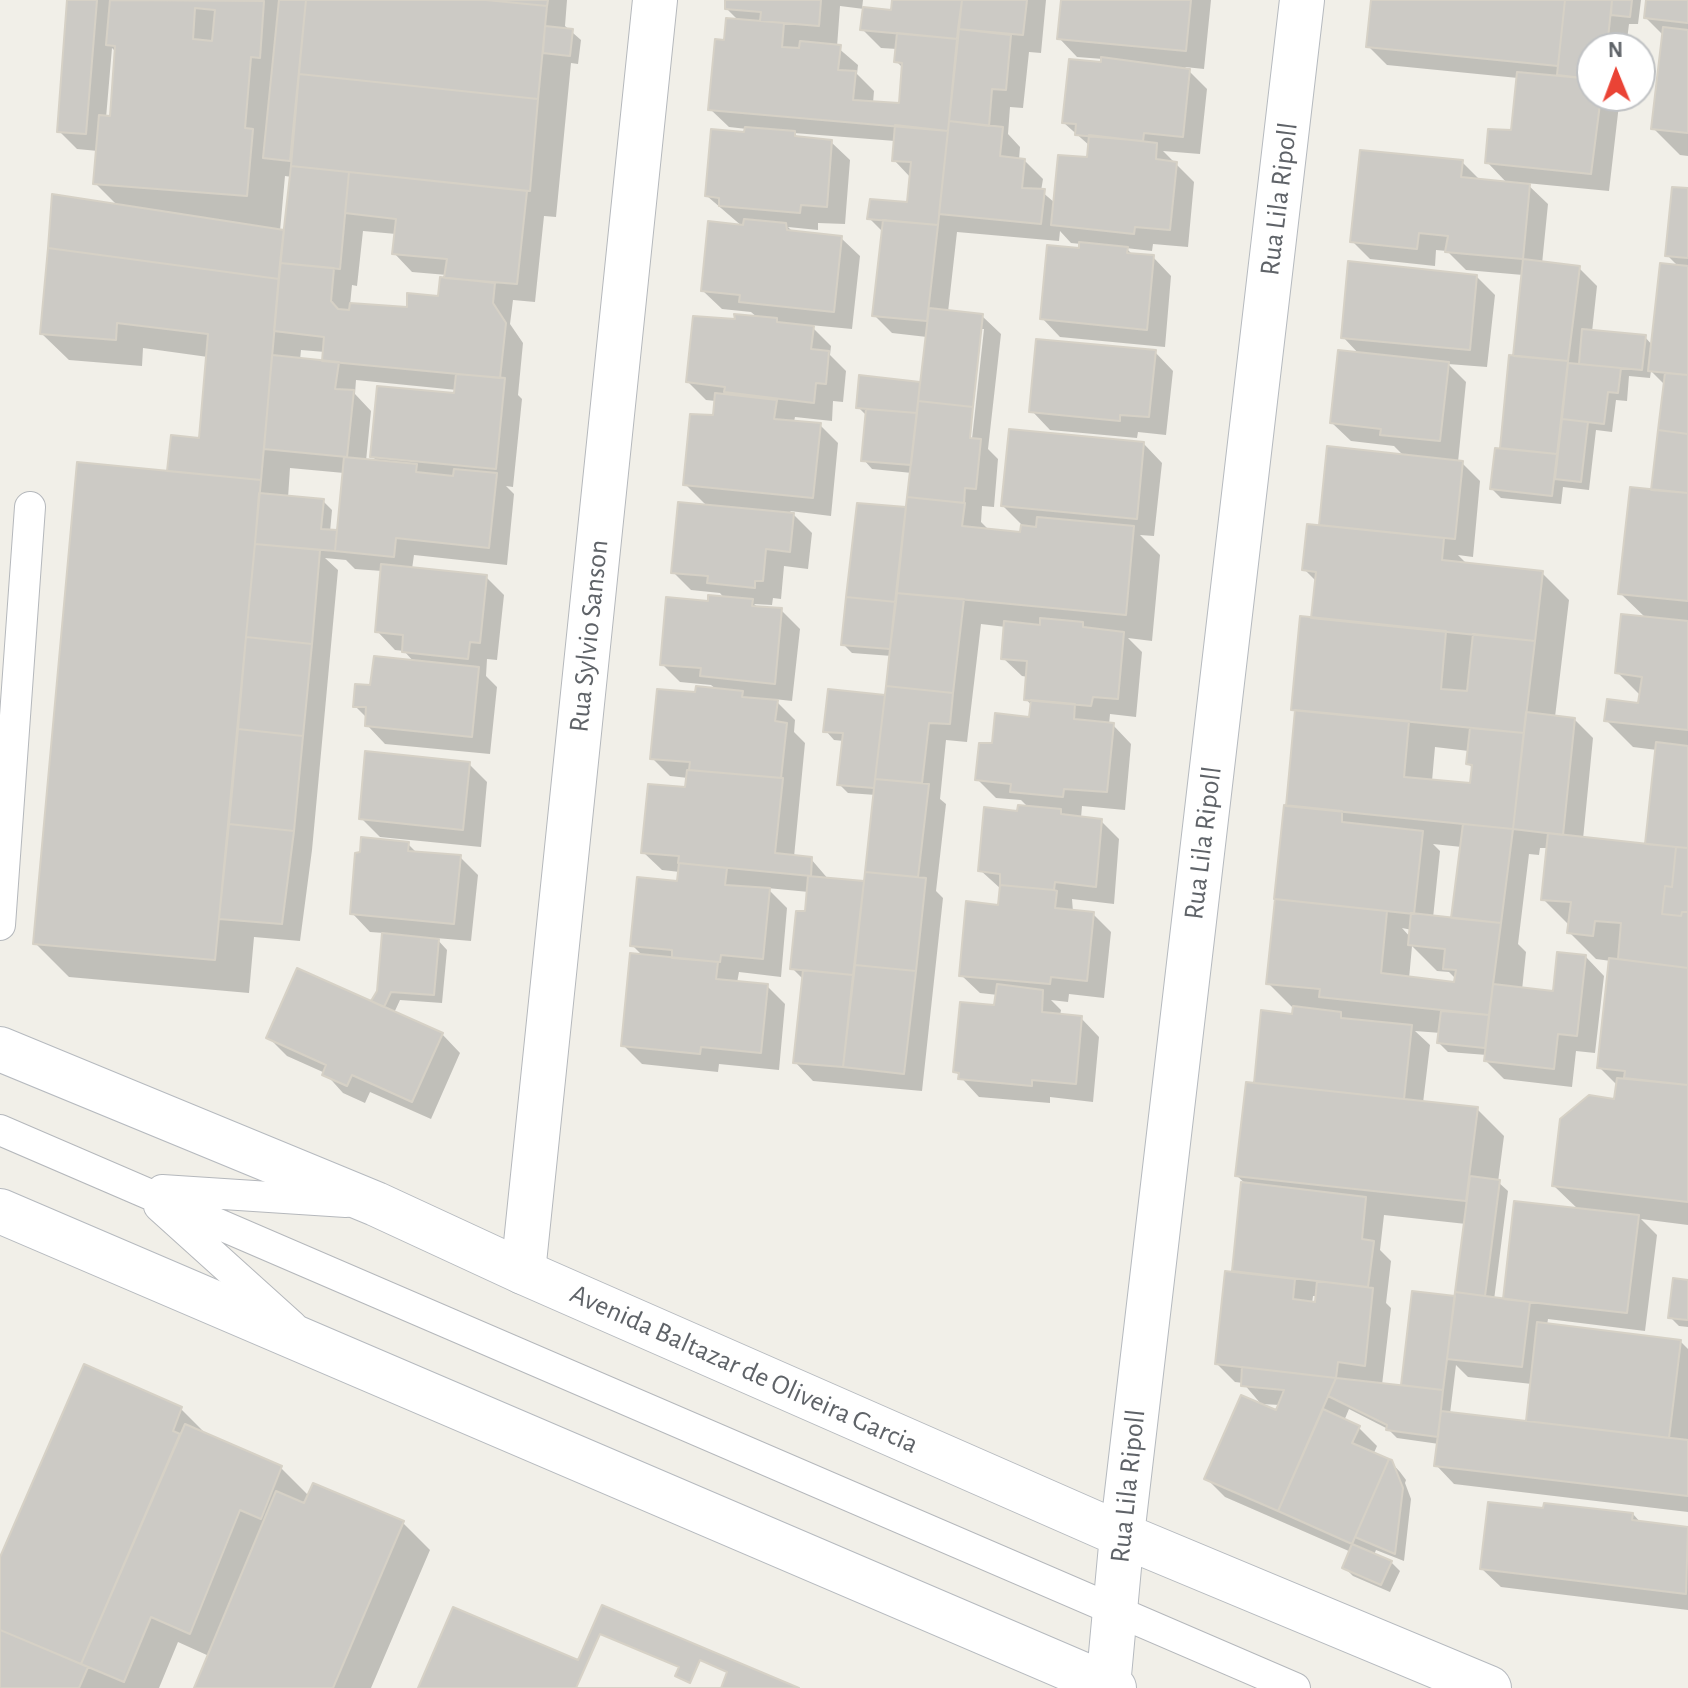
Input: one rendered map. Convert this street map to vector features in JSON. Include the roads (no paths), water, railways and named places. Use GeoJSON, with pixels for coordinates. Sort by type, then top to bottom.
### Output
{"type":"FeatureCollection","features":[{"type":"Feature","properties":{"kind":"street","name":"Rua Sylvio Sanson"},"geometry":{"type":"LineString","coordinates":[[523,1272],[655,0]]}},
{"type":"Feature","properties":{"kind":"street","name":"Rua Lila Ripoll"},"geometry":{"type":"LineString","coordinates":[[1111,1687],[1122,1535],[1302,0]]}},
{"type":"Feature","properties":{"kind":"street","name":"Avenida Baltazar de Oliveira Garcia"},"geometry":{"type":"LineString","coordinates":[[0,1049],[376,1204],[523,1272],[1122,1535],[1489,1688]]}},
{"type":"Feature","properties":{"kind":"street"},"geometry":{"type":"LineString","coordinates":[[0,1211],[1111,1687]]}},
{"type":"Feature","properties":{"kind":"lane"},"geometry":{"type":"LineString","coordinates":[[0,925],[30,507]]}},
{"type":"Feature","properties":{"kind":"lane"},"geometry":{"type":"LineString","coordinates":[[0,1130],[1295,1688]]}},
{"type":"Feature","properties":{"kind":"lane"},"geometry":{"type":"LineString","coordinates":[[140,1188],[376,1204]]}},
{"type":"Feature","properties":{"kind":"lane"},"geometry":{"type":"LineString","coordinates":[[140,1188],[313,1345]]}}]}
